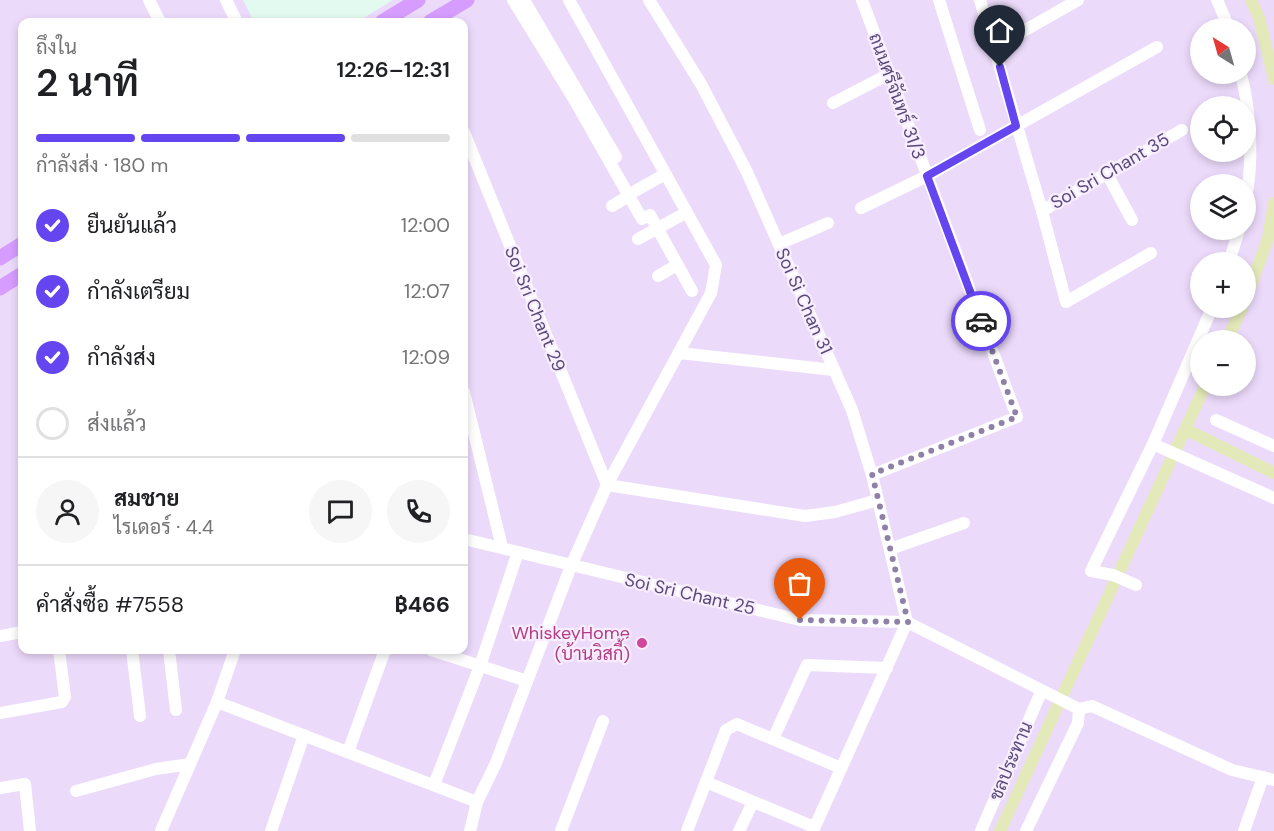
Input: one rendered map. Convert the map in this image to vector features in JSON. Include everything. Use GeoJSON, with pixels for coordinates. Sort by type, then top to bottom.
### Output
{"type":"FeatureCollection","features":[{"type":"Feature","properties":{"kind":"main road"},"geometry":{"type":"LineString","coordinates":[[389,18],[418,0]]}},
{"type":"Feature","properties":{"kind":"main road"},"geometry":{"type":"LineString","coordinates":[[437,18],[467,0]]}},
{"type":"Feature","properties":{"kind":"main road"},"geometry":{"type":"LineString","coordinates":[[0,258],[18,247]]}},
{"type":"Feature","properties":{"kind":"main road"},"geometry":{"type":"LineString","coordinates":[[0,288],[18,277]]}},
{"type":"Feature","properties":{"kind":"street"},"geometry":{"type":"LineString","coordinates":[[149,0],[158,18]]}},
{"type":"Feature","properties":{"kind":"street"},"geometry":{"type":"LineString","coordinates":[[226,0],[235,18]]}},
{"type":"Feature","properties":{"kind":"street"},"geometry":{"type":"LineString","coordinates":[[513,0],[632,194],[645,208]]}},
{"type":"Feature","properties":{"kind":"street"},"geometry":{"type":"LineString","coordinates":[[524,0],[582,95],[632,194],[642,219],[650,215],[692,291]]}},
{"type":"Feature","properties":{"kind":"street"},"geometry":{"type":"LineString","coordinates":[[470,831],[477,802],[496,763],[571,566],[607,485],[711,293],[716,265],[568,0]]}},
{"type":"Feature","properties":{"kind":"street","name":"Soi Si Chan 31"},"geometry":{"type":"LineString","coordinates":[[649,0],[700,84],[747,172],[852,410],[872,474],[908,622]]}},
{"type":"Feature","properties":{"kind":"street","name":"ถนนศรีจันทร์ 31/3"},"geometry":{"type":"LineString","coordinates":[[862,0],[1017,417],[872,474]]}},
{"type":"Feature","properties":{"kind":"street"},"geometry":{"type":"LineString","coordinates":[[939,0],[980,130]]}},
{"type":"Feature","properties":{"kind":"street","name":"Soi Sri Chant 35"},"geometry":{"type":"LineString","coordinates":[[981,0],[1042,211],[1182,130]]}},
{"type":"Feature","properties":{"kind":"street"},"geometry":{"type":"LineString","coordinates":[[994,48],[1078,0]]}},
{"type":"Feature","properties":{"kind":"street"},"geometry":{"type":"LineString","coordinates":[[1217,0],[1225,18]]}},
{"type":"Feature","properties":{"kind":"street"},"geometry":{"type":"LineString","coordinates":[[861,208],[927,176],[1157,47]]}},
{"type":"Feature","properties":{"kind":"street"},"geometry":{"type":"LineString","coordinates":[[833,103],[889,74]]}},
{"type":"Feature","properties":{"kind":"street"},"geometry":{"type":"LineString","coordinates":[[1242,84],[1249,133],[1250,174]]}},
{"type":"Feature","properties":{"kind":"street","name":"Soi Sri Chant 29"},"geometry":{"type":"LineString","coordinates":[[468,142],[607,485]]}},
{"type":"Feature","properties":{"kind":"street"},"geometry":{"type":"LineString","coordinates":[[1106,172],[1132,220]]}},
{"type":"Feature","properties":{"kind":"street"},"geometry":{"type":"LineString","coordinates":[[612,206],[660,177]]}},
{"type":"Feature","properties":{"kind":"street"},"geometry":{"type":"LineString","coordinates":[[1042,211],[1066,302],[1151,253]]}},
{"type":"Feature","properties":{"kind":"street"},"geometry":{"type":"LineString","coordinates":[[638,239],[681,216]]}},
{"type":"Feature","properties":{"kind":"street"},"geometry":{"type":"LineString","coordinates":[[779,244],[828,224]]}},
{"type":"Feature","properties":{"kind":"street"},"geometry":{"type":"LineString","coordinates":[[658,276],[677,265]]}},
{"type":"Feature","properties":{"kind":"street"},"geometry":{"type":"LineString","coordinates":[[1133,584],[1113,575],[1090,571],[1153,444],[1208,318]]}},
{"type":"Feature","properties":{"kind":"street"},"geometry":{"type":"LineString","coordinates":[[679,353],[834,370]]}},
{"type":"Feature","properties":{"kind":"street"},"geometry":{"type":"LineString","coordinates":[[468,408],[502,548]]}},
{"type":"Feature","properties":{"kind":"street"},"geometry":{"type":"LineString","coordinates":[[1216,420],[1274,446]]}},
{"type":"Feature","properties":{"kind":"street"},"geometry":{"type":"LineString","coordinates":[[1153,444],[1274,498]]}},
{"type":"Feature","properties":{"kind":"street"},"geometry":{"type":"LineString","coordinates":[[607,485],[805,516],[835,512],[878,500]]}},
{"type":"Feature","properties":{"kind":"street"},"geometry":{"type":"LineString","coordinates":[[890,549],[964,523]]}},
{"type":"Feature","properties":{"kind":"street","name":"Soi Sri Chant 25"},"geometry":{"type":"LineString","coordinates":[[468,540],[800,620],[908,622],[1074,707],[1092,706],[1232,770],[1268,778]]}},
{"type":"Feature","properties":{"kind":"street"},"geometry":{"type":"LineString","coordinates":[[434,785],[480,666],[518,552]]}},
{"type":"Feature","properties":{"kind":"street"},"geometry":{"type":"LineString","coordinates":[[705,782],[813,829],[908,622]]}},
{"type":"Feature","properties":{"kind":"street"},"geometry":{"type":"LineString","coordinates":[[0,636],[18,633]]}},
{"type":"Feature","properties":{"kind":"street"},"geometry":{"type":"LineString","coordinates":[[0,713],[62,702],[65,697],[60,654]]}},
{"type":"Feature","properties":{"kind":"street"},"geometry":{"type":"LineString","coordinates":[[132,654],[140,716]]}},
{"type":"Feature","properties":{"kind":"street"},"geometry":{"type":"LineString","coordinates":[[169,654],[176,710]]}},
{"type":"Feature","properties":{"kind":"street"},"geometry":{"type":"LineString","coordinates":[[161,831],[217,702],[234,654]]}},
{"type":"Feature","properties":{"kind":"street"},"geometry":{"type":"LineString","coordinates":[[348,752],[384,654]]}},
{"type":"Feature","properties":{"kind":"street"},"geometry":{"type":"LineString","coordinates":[[443,654],[527,681]]}},
{"type":"Feature","properties":{"kind":"street"},"geometry":{"type":"LineString","coordinates":[[772,739],[807,665],[887,668]]}},
{"type":"Feature","properties":{"kind":"street","name":"ชลประทาน"},"geometry":{"type":"LineString","coordinates":[[981,831],[1041,692]]}},
{"type":"Feature","properties":{"kind":"street"},"geometry":{"type":"LineString","coordinates":[[217,702],[477,802]]}},
{"type":"Feature","properties":{"kind":"street"},"geometry":{"type":"LineString","coordinates":[[1026,831],[1078,723],[1074,707]]}},
{"type":"Feature","properties":{"kind":"street"},"geometry":{"type":"LineString","coordinates":[[561,831],[603,721]]}},
{"type":"Feature","properties":{"kind":"street"},"geometry":{"type":"LineString","coordinates":[[687,831],[726,730],[737,724],[842,768]]}},
{"type":"Feature","properties":{"kind":"street"},"geometry":{"type":"LineString","coordinates":[[271,831],[304,735]]}},
{"type":"Feature","properties":{"kind":"street"},"geometry":{"type":"LineString","coordinates":[[76,791],[156,769],[190,764]]}},
{"type":"Feature","properties":{"kind":"street"},"geometry":{"type":"LineString","coordinates":[[1244,831],[1268,778]]}},
{"type":"Feature","properties":{"kind":"street"},"geometry":{"type":"LineString","coordinates":[[0,788],[25,784],[30,831]]}},
{"type":"Feature","properties":{"kind":"street"},"geometry":{"type":"LineString","coordinates":[[739,831],[753,802]]}},
{"type":"Feature","properties":{"kind":"shaded area"},"geometry":{"type":"Polygon","coordinates":[[[0,0],[1274,0],[1274,831],[0,831],[0,0]]]}},
{"type":"Feature","properties":{"kind":"shaded area"},"geometry":{"type":"Polygon","coordinates":[[[243,0],[393,0],[364,18],[252,18],[243,0]]]}},
{"type":"Feature","properties":{"kind":"waterway"},"geometry":{"type":"LineString","coordinates":[[1251,0],[1259,18],[1274,79]]}},
{"type":"Feature","properties":{"kind":"waterway"},"geometry":{"type":"LineString","coordinates":[[1256,271],[1268,238],[1274,203]]}},
{"type":"Feature","properties":{"kind":"waterway"},"geometry":{"type":"LineString","coordinates":[[1232,330],[1237,318]]}},
{"type":"Feature","properties":{"kind":"waterway"},"geometry":{"type":"LineString","coordinates":[[1000,831],[1200,396]]}},
{"type":"Feature","properties":{"kind":"waterway"},"geometry":{"type":"LineString","coordinates":[[1185,429],[1274,473]]}},
{"type":"Feature","properties":{"kind":"way so far"},"geometry":{"type":"LineString","coordinates":[[800,620],[908,622],[872,474],[1017,417],[981,321]]}},
{"type":"Feature","properties":{"kind":"place","name":"WhiskeyHome (บ้านวิสกี้)"},"geometry":{"type":"Point","coordinates":[642,643]}},
{"type":"Feature","properties":{"kind":"route"},"geometry":{"type":"LineString","coordinates":[[981,321],[927,176],[1016,126],[1000,67]]}}]}
